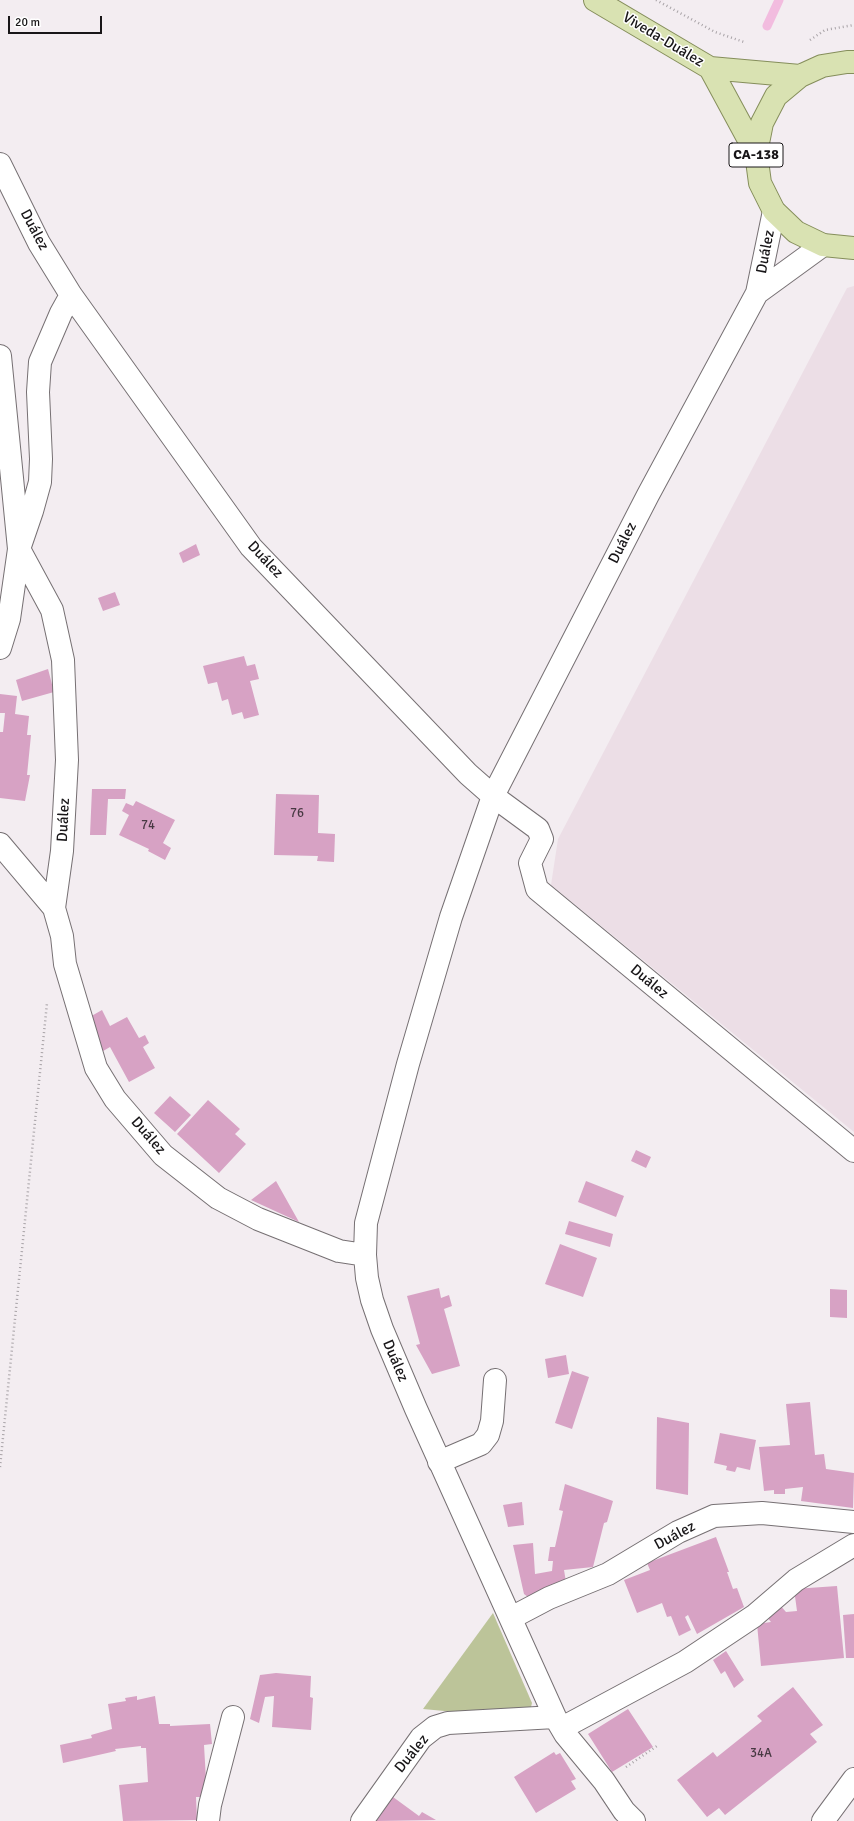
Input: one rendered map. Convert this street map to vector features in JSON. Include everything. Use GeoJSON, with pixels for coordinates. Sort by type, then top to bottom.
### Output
{"type":"FeatureCollection","features":[{"type":"Feature","properties":{"kind":"main road","name":"Viveda-Duález"},"geometry":{"type":"LineString","coordinates":[[595,0],[710,68],[800,76]]}},
{"type":"Feature","properties":{"kind":"main road","name":"Viveda-Duález"},"geometry":{"type":"LineString","coordinates":[[854,62],[822,66],[800,76],[776,96],[762,123],[756,153],[760,183],[774,210],[796,232],[823,245],[854,248]]}},
{"type":"Feature","properties":{"kind":"main road","name":"Viveda-Duález"},"geometry":{"type":"LineString","coordinates":[[710,68],[756,153]]}},
{"type":"Feature","properties":{"kind":"street","name":"Duález"},"geometry":{"type":"LineString","coordinates":[[0,164],[39,243],[71,295],[251,547],[468,774],[493,796],[538,829],[542,839],[530,863],[537,889],[854,1151]]}},
{"type":"Feature","properties":{"kind":"street","name":"Duález"},"geometry":{"type":"LineString","coordinates":[[634,1821],[624,1811],[604,1781],[558,1722],[439,1462],[382,1329],[367,1278],[365,1255],[367,1216],[404,1079],[451,917],[493,796],[648,495],[758,293],[774,210]]}},
{"type":"Feature","properties":{"kind":"street","name":"Duález"},"geometry":{"type":"LineString","coordinates":[[758,293],[823,245]]}},
{"type":"Feature","properties":{"kind":"street","name":"Duález"},"geometry":{"type":"LineString","coordinates":[[0,648],[9,620],[19,549],[40,482],[41,459],[38,392],[40,362],[55,324],[71,295]]}},
{"type":"Feature","properties":{"kind":"street","name":"Duález"},"geometry":{"type":"LineString","coordinates":[[0,356],[19,549],[52,610],[63,660],[67,760],[62,851],[54,908],[62,936],[65,964],[96,1068],[115,1099],[163,1155],[218,1198],[258,1219],[339,1251],[365,1255]]}},
{"type":"Feature","properties":{"kind":"street","name":"Duález"},"geometry":{"type":"LineString","coordinates":[[0,844],[54,908]]}},
{"type":"Feature","properties":{"kind":"street"},"geometry":{"type":"LineString","coordinates":[[439,1462],[482,1444],[488,1435],[492,1421],[495,1380]]}},
{"type":"Feature","properties":{"kind":"street","name":"Duález"},"geometry":{"type":"LineString","coordinates":[[511,1618],[549,1598],[608,1574],[678,1532],[714,1516],[762,1513],[854,1522]]}},
{"type":"Feature","properties":{"kind":"street","name":"Duález"},"geometry":{"type":"LineString","coordinates":[[362,1821],[421,1738],[435,1727],[448,1723],[558,1722],[685,1662],[754,1616],[796,1580],[854,1545]]}},
{"type":"Feature","properties":{"kind":"street"},"geometry":{"type":"LineString","coordinates":[[208,1821],[210,1805],[233,1717]]}},
{"type":"Feature","properties":{"kind":"street"},"geometry":{"type":"LineString","coordinates":[[823,1821],[854,1779]]}},
{"type":"Feature","properties":{"kind":"path"},"geometry":{"type":"LineString","coordinates":[[656,0],[715,32],[748,44]]}},
{"type":"Feature","properties":{"kind":"path"},"geometry":{"type":"LineString","coordinates":[[806,42],[825,30],[854,25]]}},
{"type":"Feature","properties":{"kind":"path"},"geometry":{"type":"LineString","coordinates":[[604,1781],[658,1746]]}},
{"type":"Feature","properties":{"kind":"shaded area"},"geometry":{"type":"Polygon","coordinates":[[[854,286],[854,1132],[551,885],[558,839],[847,288],[854,286]]]}},
{"type":"Feature","properties":{"kind":"green space"},"geometry":{"type":"Polygon","coordinates":[[[493,1613],[532,1703],[531,1707],[466,1713],[423,1709],[493,1613]]]}},
{"type":"Feature","properties":{"kind":"building"},"geometry":{"type":"Polygon","coordinates":[[[196,544],[200,555],[183,563],[179,553],[196,544]]]}},
{"type":"Feature","properties":{"kind":"building"},"geometry":{"type":"Polygon","coordinates":[[[115,592],[120,605],[103,611],[98,598],[115,592]]]}},
{"type":"Feature","properties":{"kind":"building"},"geometry":{"type":"Polygon","coordinates":[[[244,656],[247,666],[255,664],[259,679],[250,681],[259,715],[244,719],[242,712],[232,715],[228,699],[222,701],[217,682],[208,684],[203,666],[244,656]]]}},
{"type":"Feature","properties":{"kind":"building"},"geometry":{"type":"Polygon","coordinates":[[[48,669],[54,692],[22,701],[16,680],[48,669]]]}},
{"type":"Feature","properties":{"kind":"building"},"geometry":{"type":"Polygon","coordinates":[[[0,694],[17,696],[15,714],[29,716],[27,735],[31,735],[27,775],[30,775],[25,801],[0,798],[0,732],[3,732],[5,713],[0,713],[0,694]]]}},
{"type":"Feature","properties":{"kind":"building"},"geometry":{"type":"Polygon","coordinates":[[[92,789],[126,789],[125,799],[108,799],[106,835],[90,835],[92,789]]]}},
{"type":"Feature","properties":{"kind":"building"},"geometry":{"type":"Polygon","coordinates":[[[276,794],[319,795],[318,833],[335,834],[334,862],[317,861],[318,856],[274,855],[276,794]]]}},
{"type":"Feature","properties":{"kind":"building"},"geometry":{"type":"Polygon","coordinates":[[[136,801],[175,820],[163,843],[171,848],[165,860],[148,851],[149,849],[119,835],[129,815],[122,811],[126,803],[133,806],[136,801]]]}},
{"type":"Feature","properties":{"kind":"building"},"geometry":{"type":"Polygon","coordinates":[[[102,1010],[110,1026],[127,1017],[139,1038],[145,1035],[149,1043],[143,1047],[155,1068],[129,1082],[110,1047],[98,1054],[88,1018],[102,1010]]]}},
{"type":"Feature","properties":{"kind":"building"},"geometry":{"type":"Polygon","coordinates":[[[170,1096],[191,1115],[175,1132],[154,1113],[170,1096]]]}},
{"type":"Feature","properties":{"kind":"building"},"geometry":{"type":"Polygon","coordinates":[[[208,1100],[240,1129],[235,1134],[246,1144],[219,1173],[177,1134],[208,1100]]]}},
{"type":"Feature","properties":{"kind":"building"},"geometry":{"type":"Polygon","coordinates":[[[636,1150],[651,1157],[646,1168],[631,1161],[636,1150]]]}},
{"type":"Feature","properties":{"kind":"building"},"geometry":{"type":"Polygon","coordinates":[[[276,1181],[299,1222],[251,1200],[276,1181]]]}},
{"type":"Feature","properties":{"kind":"building"},"geometry":{"type":"Polygon","coordinates":[[[586,1181],[624,1196],[616,1217],[578,1202],[586,1181]]]}},
{"type":"Feature","properties":{"kind":"building"},"geometry":{"type":"Polygon","coordinates":[[[569,1221],[613,1234],[610,1247],[565,1234],[569,1221]]]}},
{"type":"Feature","properties":{"kind":"building"},"geometry":{"type":"Polygon","coordinates":[[[560,1244],[597,1258],[583,1297],[545,1284],[560,1244]]]}},
{"type":"Feature","properties":{"kind":"building"},"geometry":{"type":"Polygon","coordinates":[[[439,1288],[441,1298],[449,1295],[452,1306],[444,1309],[460,1366],[432,1374],[416,1345],[420,1344],[407,1296],[439,1288]]]}},
{"type":"Feature","properties":{"kind":"building"},"geometry":{"type":"Polygon","coordinates":[[[830,1289],[847,1290],[847,1318],[830,1317],[830,1289]]]}},
{"type":"Feature","properties":{"kind":"building"},"geometry":{"type":"Polygon","coordinates":[[[566,1355],[569,1374],[548,1378],[545,1359],[566,1355]]]}},
{"type":"Feature","properties":{"kind":"building"},"geometry":{"type":"Polygon","coordinates":[[[572,1371],[589,1377],[572,1429],[555,1423],[572,1371]]]}},
{"type":"Feature","properties":{"kind":"building"},"geometry":{"type":"Polygon","coordinates":[[[810,1402],[815,1455],[824,1454],[826,1469],[854,1473],[853,1508],[801,1501],[803,1487],[785,1489],[785,1494],[774,1494],[774,1490],[764,1491],[759,1447],[790,1445],[786,1404],[810,1402]]]}},
{"type":"Feature","properties":{"kind":"building"},"geometry":{"type":"Polygon","coordinates":[[[657,1417],[689,1423],[688,1495],[656,1489],[657,1417]]]}},
{"type":"Feature","properties":{"kind":"building"},"geometry":{"type":"Polygon","coordinates":[[[720,1433],[756,1440],[750,1470],[737,1467],[735,1472],[726,1470],[727,1466],[714,1463],[720,1433]]]}},
{"type":"Feature","properties":{"kind":"building"},"geometry":{"type":"Polygon","coordinates":[[[565,1484],[613,1501],[607,1522],[604,1523],[593,1567],[564,1570],[566,1582],[528,1597],[524,1594],[513,1545],[533,1543],[535,1574],[552,1571],[553,1561],[548,1561],[550,1547],[555,1547],[563,1511],[559,1510],[565,1484]]]}},
{"type":"Feature","properties":{"kind":"building"},"geometry":{"type":"Polygon","coordinates":[[[522,1502],[524,1525],[508,1527],[503,1505],[522,1502]]]}},
{"type":"Feature","properties":{"kind":"building"},"geometry":{"type":"Polygon","coordinates":[[[716,1537],[729,1572],[727,1572],[733,1589],[737,1588],[744,1607],[697,1634],[688,1615],[685,1617],[691,1630],[679,1636],[671,1616],[667,1617],[662,1603],[637,1613],[624,1580],[650,1570],[647,1563],[716,1537]]]}},
{"type":"Feature","properties":{"kind":"building"},"geometry":{"type":"Polygon","coordinates":[[[837,1586],[844,1658],[761,1666],[757,1624],[771,1622],[766,1616],[779,1604],[786,1612],[797,1611],[794,1589],[837,1586]]]}},
{"type":"Feature","properties":{"kind":"building"},"geometry":{"type":"Polygon","coordinates":[[[854,1614],[854,1658],[846,1658],[843,1615],[854,1614]]]}},
{"type":"Feature","properties":{"kind":"building"},"geometry":{"type":"Polygon","coordinates":[[[726,1651],[744,1680],[734,1688],[725,1671],[721,1674],[713,1660],[726,1651]]]}},
{"type":"Feature","properties":{"kind":"building"},"geometry":{"type":"Polygon","coordinates":[[[276,1673],[311,1676],[310,1697],[313,1698],[311,1730],[272,1727],[274,1696],[265,1697],[259,1723],[250,1719],[260,1675],[276,1673]]]}},
{"type":"Feature","properties":{"kind":"building"},"geometry":{"type":"Polygon","coordinates":[[[793,1687],[823,1725],[810,1734],[817,1742],[725,1815],[719,1808],[707,1817],[677,1780],[713,1752],[717,1757],[762,1721],[757,1716],[793,1687]]]}},
{"type":"Feature","properties":{"kind":"building"},"geometry":{"type":"Polygon","coordinates":[[[137,1696],[137,1700],[155,1696],[159,1724],[170,1724],[170,1726],[210,1724],[212,1744],[204,1745],[207,1797],[196,1797],[197,1820],[123,1821],[119,1785],[148,1782],[146,1748],[141,1748],[141,1746],[115,1749],[116,1751],[63,1763],[60,1745],[92,1738],[91,1735],[112,1729],[108,1704],[126,1701],[125,1698],[137,1696]]]}},
{"type":"Feature","properties":{"kind":"building"},"geometry":{"type":"Polygon","coordinates":[[[628,1709],[653,1747],[612,1772],[588,1734],[628,1709]]]}},
{"type":"Feature","properties":{"kind":"building"},"geometry":{"type":"Polygon","coordinates":[[[554,1752],[556,1755],[560,1753],[576,1779],[571,1781],[576,1789],[536,1813],[514,1777],[554,1752]]]}},
{"type":"Feature","properties":{"kind":"building"},"geometry":{"type":"Polygon","coordinates":[[[393,1797],[419,1816],[422,1812],[436,1820],[376,1821],[393,1797]]]}},
{"type":"Feature","properties":{"kind":"waterway"},"geometry":{"type":"LineString","coordinates":[[767,26],[779,0]]}}]}
